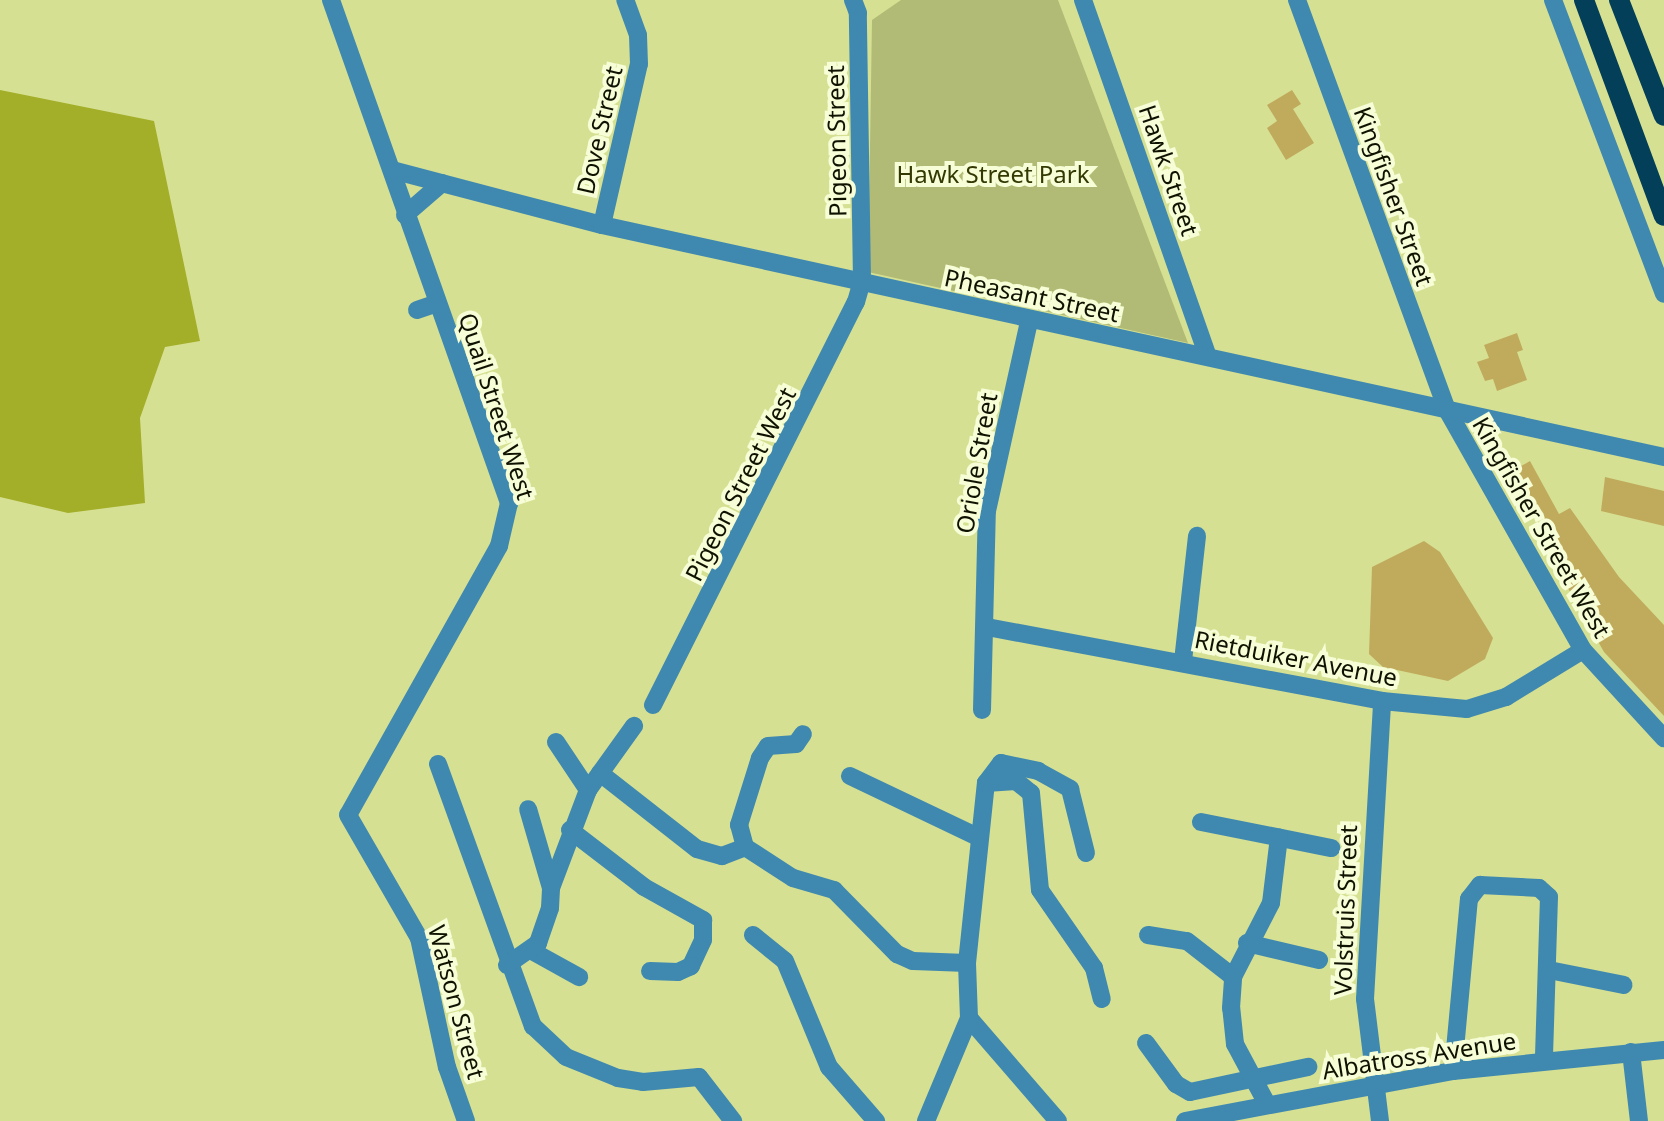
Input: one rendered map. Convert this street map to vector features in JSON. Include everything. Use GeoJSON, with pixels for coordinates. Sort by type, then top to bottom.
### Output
{"type":"FeatureCollection","features":[{"type":"Feature","properties":{"kind":"main road"},"geometry":{"type":"LineString","coordinates":[[1584,0],[1664,216]]}},
{"type":"Feature","properties":{"kind":"main road"},"geometry":{"type":"LineString","coordinates":[[1619,0],[1664,116]]}},
{"type":"Feature","properties":{"kind":"street","name":"Quail Street West"},"geometry":{"type":"LineString","coordinates":[[331,0],[509,514],[499,546],[453,634],[348,815]]}},
{"type":"Feature","properties":{"kind":"street","name":"Dove Street"},"geometry":{"type":"LineString","coordinates":[[602,225],[639,64],[638,35],[625,0]]}},
{"type":"Feature","properties":{"kind":"street"},"geometry":{"type":"LineString","coordinates":[[856,7],[873,0]]}},
{"type":"Feature","properties":{"kind":"street","name":"Hawk Street"},"geometry":{"type":"LineString","coordinates":[[1083,0],[1208,357]]}},
{"type":"Feature","properties":{"kind":"street","name":"Kingfisher Street"},"geometry":{"type":"LineString","coordinates":[[1297,0],[1446,408]]}},
{"type":"Feature","properties":{"kind":"street"},"geometry":{"type":"LineString","coordinates":[[1553,0],[1664,294]]}},
{"type":"Feature","properties":{"kind":"street","name":"Pigeon Street"},"geometry":{"type":"LineString","coordinates":[[856,7],[862,281]]}},
{"type":"Feature","properties":{"kind":"street","name":"Pheasant Street"},"geometry":{"type":"LineString","coordinates":[[392,170],[602,225],[1029,321],[1664,457]]}},
{"type":"Feature","properties":{"kind":"street"},"geometry":{"type":"LineString","coordinates":[[405,215],[442,183]]}},
{"type":"Feature","properties":{"kind":"street","name":"Pigeon Street West"},"geometry":{"type":"LineString","coordinates":[[653,705],[844,330],[862,281]]}},
{"type":"Feature","properties":{"kind":"street"},"geometry":{"type":"LineString","coordinates":[[417,310],[437,303]]}},
{"type":"Feature","properties":{"kind":"street","name":"Oriole Street"},"geometry":{"type":"LineString","coordinates":[[982,710],[987,627],[987,511],[1029,321]]}},
{"type":"Feature","properties":{"kind":"street","name":"Kingfisher Street West"},"geometry":{"type":"LineString","coordinates":[[1446,408],[1583,650],[1664,738]]}},
{"type":"Feature","properties":{"kind":"street"},"geometry":{"type":"LineString","coordinates":[[1183,661],[1197,536]]}},
{"type":"Feature","properties":{"kind":"street","name":"Rietduiker Avenue"},"geometry":{"type":"LineString","coordinates":[[987,627],[1183,661],[1382,701],[1478,708],[1506,697],[1583,650]]}},
{"type":"Feature","properties":{"kind":"street","name":"Volstruis Street"},"geometry":{"type":"LineString","coordinates":[[1380,1121],[1365,999],[1382,701]]}},
{"type":"Feature","properties":{"kind":"street"},"geometry":{"type":"LineString","coordinates":[[507,965],[532,951],[543,935],[551,888],[570,830],[588,790],[634,726]]}},
{"type":"Feature","properties":{"kind":"street"},"geometry":{"type":"LineString","coordinates":[[803,734],[796,744],[768,746],[760,758],[739,825],[745,847],[793,878],[842,896],[900,957],[967,963]]}},
{"type":"Feature","properties":{"kind":"street"},"geometry":{"type":"LineString","coordinates":[[556,742],[588,790]]}},
{"type":"Feature","properties":{"kind":"street"},"geometry":{"type":"LineString","coordinates":[[926,1121],[969,1018],[967,963],[978,837],[986,783],[997,765],[1010,761],[1064,783],[1077,804],[1086,853]]}},
{"type":"Feature","properties":{"kind":"street"},"geometry":{"type":"LineString","coordinates":[[438,764],[471,847],[507,965],[533,1026],[566,1057],[631,1082],[699,1077],[733,1121]]}},
{"type":"Feature","properties":{"kind":"street"},"geometry":{"type":"LineString","coordinates":[[600,773],[697,849],[722,856],[745,847]]}},
{"type":"Feature","properties":{"kind":"street"},"geometry":{"type":"LineString","coordinates":[[850,776],[978,837]]}},
{"type":"Feature","properties":{"kind":"street"},"geometry":{"type":"LineString","coordinates":[[986,783],[1016,781],[1031,793],[1040,890],[1094,968],[1102,999]]}},
{"type":"Feature","properties":{"kind":"street"},"geometry":{"type":"LineString","coordinates":[[528,809],[551,888]]}},
{"type":"Feature","properties":{"kind":"street","name":"Watson Street"},"geometry":{"type":"LineString","coordinates":[[348,815],[419,938],[447,1067],[466,1121]]}},
{"type":"Feature","properties":{"kind":"street"},"geometry":{"type":"LineString","coordinates":[[1201,822],[1331,848]]}},
{"type":"Feature","properties":{"kind":"street"},"geometry":{"type":"LineString","coordinates":[[570,830],[644,887],[701,917],[703,940],[691,966],[678,972],[650,971]]}},
{"type":"Feature","properties":{"kind":"street"},"geometry":{"type":"LineString","coordinates":[[1267,1104],[1232,1034],[1233,977],[1247,943],[1271,903],[1279,837]]}},
{"type":"Feature","properties":{"kind":"street"},"geometry":{"type":"LineString","coordinates":[[1453,1071],[1469,899],[1476,886],[1533,887],[1546,892],[1549,970],[1544,1059]]}},
{"type":"Feature","properties":{"kind":"street"},"geometry":{"type":"LineString","coordinates":[[753,935],[785,961],[829,1067],[876,1121]]}},
{"type":"Feature","properties":{"kind":"street"},"geometry":{"type":"LineString","coordinates":[[1148,935],[1187,941],[1233,977]]}},
{"type":"Feature","properties":{"kind":"street"},"geometry":{"type":"LineString","coordinates":[[1247,943],[1319,960]]}},
{"type":"Feature","properties":{"kind":"street"},"geometry":{"type":"LineString","coordinates":[[532,951],[579,977]]}},
{"type":"Feature","properties":{"kind":"street"},"geometry":{"type":"LineString","coordinates":[[1549,970],[1624,985]]}},
{"type":"Feature","properties":{"kind":"street"},"geometry":{"type":"LineString","coordinates":[[969,1018],[1058,1121]]}},
{"type":"Feature","properties":{"kind":"street"},"geometry":{"type":"LineString","coordinates":[[1146,1043],[1176,1084],[1190,1092],[1253,1075],[1308,1067]]}},
{"type":"Feature","properties":{"kind":"street","name":"Albatross Avenue"},"geometry":{"type":"LineString","coordinates":[[1185,1121],[1232,1116],[1267,1104],[1453,1071],[1544,1059],[1664,1050]]}},
{"type":"Feature","properties":{"kind":"street"},"geometry":{"type":"LineString","coordinates":[[1631,1052],[1639,1121]]}},
{"type":"Feature","properties":{"kind":"green space","name":"Hawk Street Park"},"geometry":{"type":"Polygon","coordinates":[[[901,0],[1058,0],[1188,343],[868,272],[872,20],[901,0]]]}},
{"type":"Feature","properties":{"kind":"green space"},"geometry":{"type":"Polygon","coordinates":[[[0,90],[154,121],[200,341],[165,347],[140,418],[145,503],[68,513],[0,497],[0,90]]]}},
{"type":"Feature","properties":{"kind":"building"},"geometry":{"type":"Polygon","coordinates":[[[1292,90],[1301,104],[1293,109],[1314,143],[1286,160],[1267,128],[1277,121],[1267,105],[1292,90]]]}},
{"type":"Feature","properties":{"kind":"building"},"geometry":{"type":"Polygon","coordinates":[[[1517,333],[1523,350],[1517,352],[1527,380],[1497,391],[1493,379],[1485,381],[1477,362],[1489,358],[1484,345],[1517,333]]]}},
{"type":"Feature","properties":{"kind":"building"},"geometry":{"type":"Polygon","coordinates":[[[1530,461],[1559,514],[1570,508],[1619,577],[1664,625],[1664,716],[1604,652],[1564,581],[1543,523],[1514,470],[1530,461]]]}},
{"type":"Feature","properties":{"kind":"building"},"geometry":{"type":"Polygon","coordinates":[[[1605,477],[1664,491],[1664,526],[1601,511],[1605,477]]]}},
{"type":"Feature","properties":{"kind":"building"},"geometry":{"type":"Polygon","coordinates":[[[1424,541],[1440,552],[1493,638],[1485,659],[1448,681],[1383,667],[1369,654],[1372,567],[1424,541]]]}}]}
